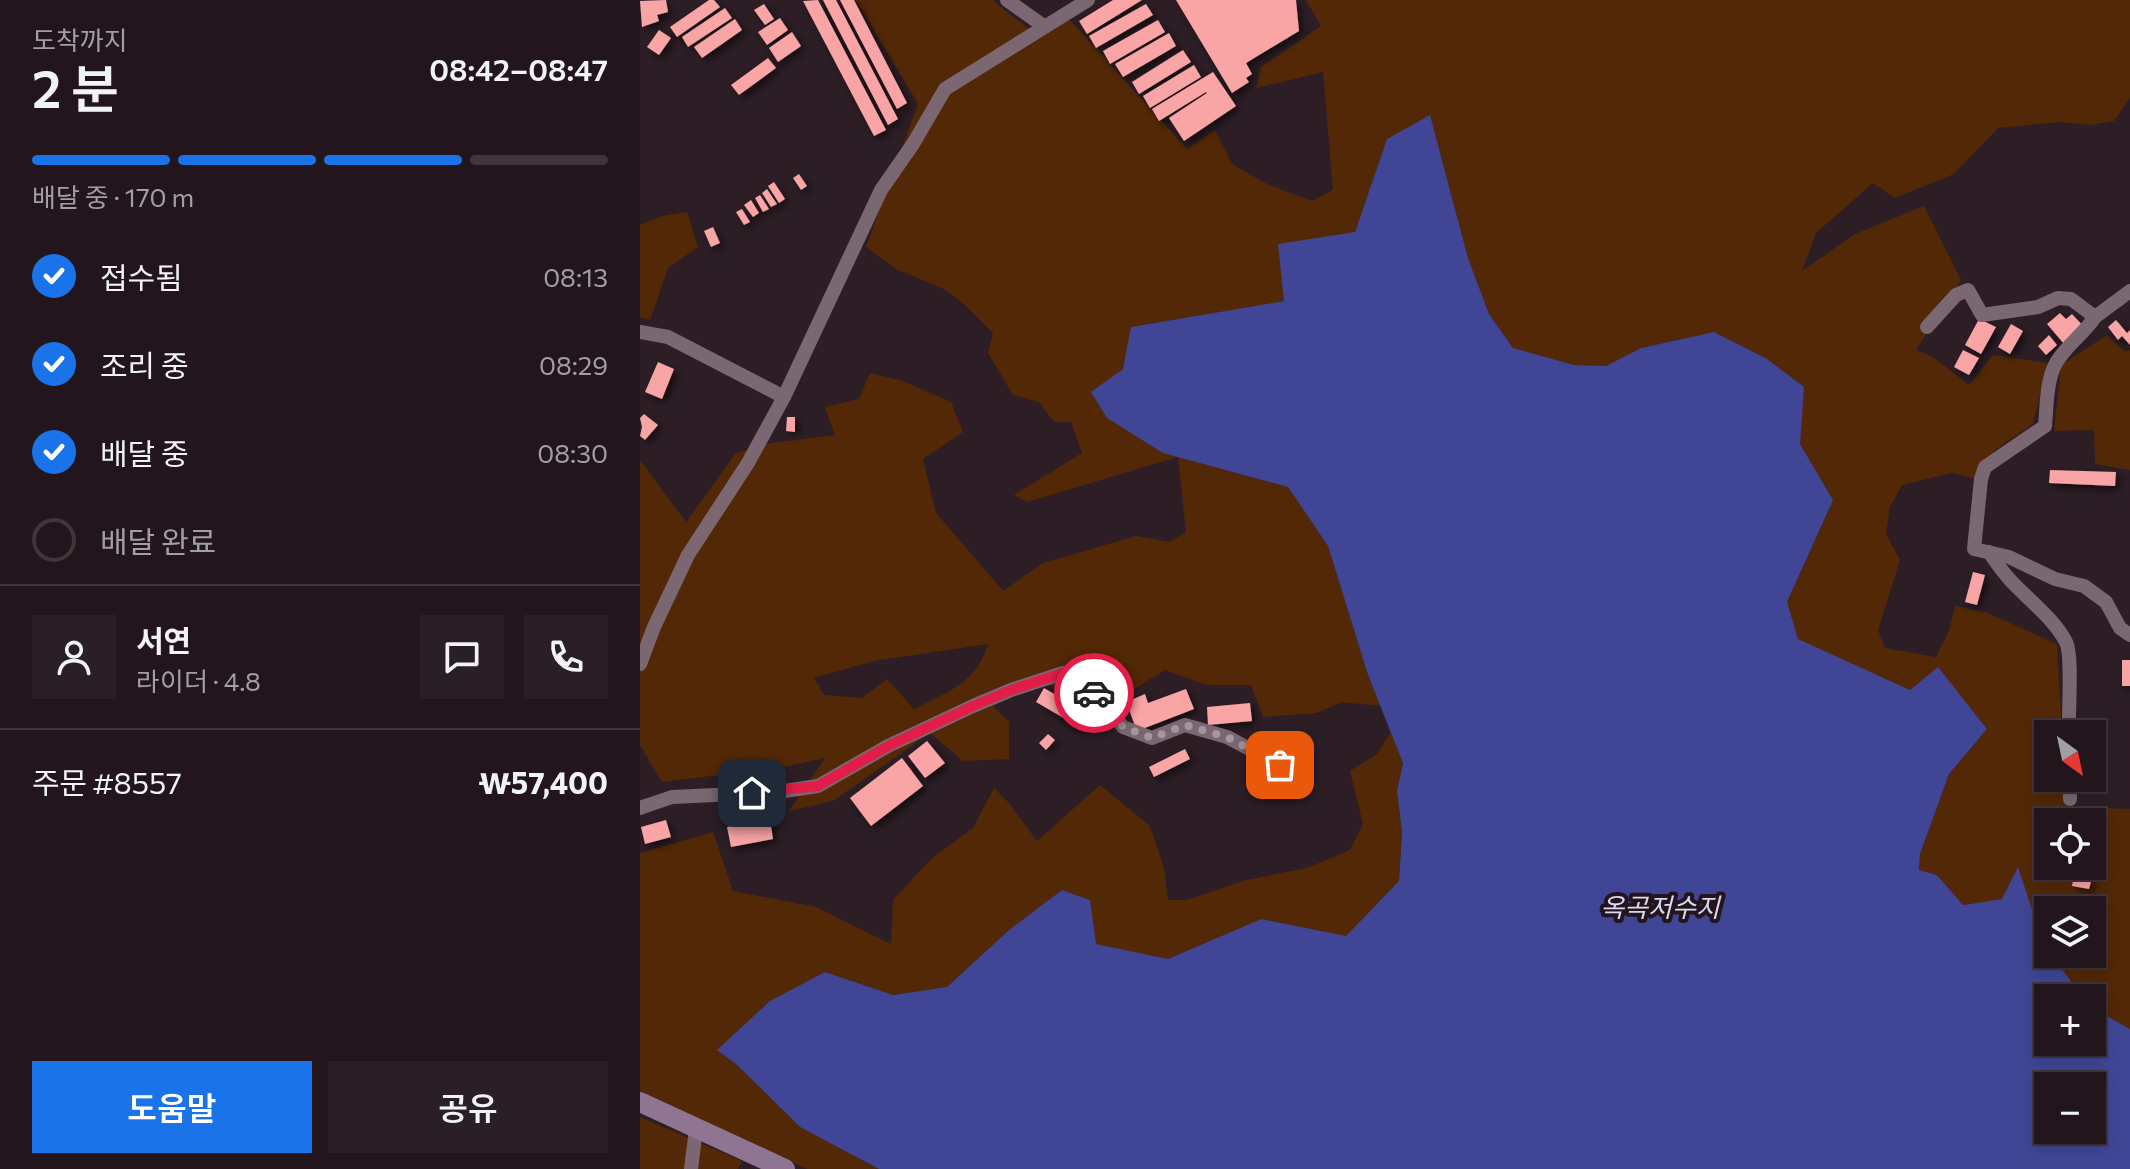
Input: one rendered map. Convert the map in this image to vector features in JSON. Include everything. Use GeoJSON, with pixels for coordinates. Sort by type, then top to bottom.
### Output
{"type":"FeatureCollection","features":[{"type":"Feature","properties":{"kind":"street"},"geometry":{"type":"LineString","coordinates":[[1007,0],[1045,27]]}},
{"type":"Feature","properties":{"kind":"street"},"geometry":{"type":"LineString","coordinates":[[640,664],[688,555],[748,463],[784,397],[881,190],[913,144],[945,89],[1088,0]]}},
{"type":"Feature","properties":{"kind":"street"},"geometry":{"type":"LineString","coordinates":[[1927,327],[1956,295],[1968,290],[1982,315],[2038,307],[2058,298],[2071,299],[2095,317]]}},
{"type":"Feature","properties":{"kind":"street"},"geometry":{"type":"LineString","coordinates":[[2130,291],[2095,317],[2082,336],[2059,358],[2049,385],[2045,426],[1985,467],[1974,549],[2009,557],[2055,579],[2084,586],[2106,602],[2120,628],[2130,635]]}},
{"type":"Feature","properties":{"kind":"street"},"geometry":{"type":"LineString","coordinates":[[640,332],[668,337],[784,397]]}},
{"type":"Feature","properties":{"kind":"street"},"geometry":{"type":"LineString","coordinates":[[1989,552],[2009,579],[2067,642],[2070,662],[2068,720]]}},
{"type":"Feature","properties":{"kind":"street"},"geometry":{"type":"LineString","coordinates":[[640,808],[672,797],[778,792],[818,786],[888,746],[973,706],[1063,673],[1100,697],[1123,727],[1152,738],[1185,725],[1227,737],[1280,765]]}},
{"type":"Feature","properties":{"kind":"street"},"geometry":{"type":"LineString","coordinates":[[2070,792],[2070,799]]}},
{"type":"Feature","properties":{"kind":"street"},"geometry":{"type":"LineString","coordinates":[[640,1102],[785,1169]]}},
{"type":"Feature","properties":{"kind":"street"},"geometry":{"type":"LineString","coordinates":[[691,1169],[696,1129]]}},
{"type":"Feature","properties":{"kind":"shaded area"},"geometry":{"type":"Polygon","coordinates":[[[856,0],[992,0],[1039,37],[1068,18],[1187,149],[1215,130],[1232,164],[1267,184],[1312,201],[1333,190],[1323,72],[1256,88],[1261,67],[1321,26],[1306,0],[2130,0],[2130,98],[2114,121],[2090,125],[2061,122],[1998,128],[1954,174],[1895,198],[1873,183],[1816,233],[1802,271],[1855,234],[1924,206],[1961,280],[1916,350],[1933,357],[1969,385],[1993,355],[2048,363],[2033,424],[1995,450],[1977,479],[1952,473],[1902,485],[1890,507],[1886,534],[1900,560],[1878,630],[1885,648],[1936,657],[1949,631],[1955,606],[1985,612],[2057,644],[2061,720],[2034,720],[2034,792],[2066,792],[2067,807],[2098,808],[2034,808],[2034,880],[2106,880],[2106,808],[2130,809],[2130,1029],[2106,1016],[2106,984],[2073,984],[2061,968],[2106,968],[2106,896],[2034,896],[2034,917],[2017,869],[2002,899],[1963,905],[1937,875],[1919,870],[1920,854],[1949,774],[1987,729],[1938,668],[1910,690],[1798,640],[1787,602],[1833,500],[1800,444],[1803,387],[1767,359],[1714,332],[1641,348],[1606,366],[1574,365],[1513,348],[1489,314],[1468,258],[1430,116],[1387,139],[1355,232],[1284,301],[1131,327],[1163,453],[1178,457],[1027,502],[1014,495],[1082,453],[1071,422],[1054,422],[1039,402],[1013,395],[988,353],[993,333],[964,304],[946,290],[896,269],[866,247],[918,104],[856,0]]]}},
{"type":"Feature","properties":{"kind":"shaded area"},"geometry":{"type":"Polygon","coordinates":[[[687,212],[698,247],[668,268],[650,320],[640,317],[640,225],[662,216],[687,212]]]}},
{"type":"Feature","properties":{"kind":"shaded area"},"geometry":{"type":"Polygon","coordinates":[[[2107,335],[2124,351],[2130,350],[2130,470],[2095,464],[2094,430],[2054,431],[2061,365],[2107,335]]]}},
{"type":"Feature","properties":{"kind":"shaded area"},"geometry":{"type":"Polygon","coordinates":[[[870,373],[903,381],[951,402],[963,432],[923,459],[936,513],[1003,591],[1043,563],[1136,536],[1170,542],[1186,532],[1178,457],[1288,487],[1328,546],[1380,706],[1341,702],[1317,713],[1263,717],[1251,685],[1206,685],[1165,670],[1094,714],[1047,683],[993,706],[1009,722],[1009,759],[963,761],[930,733],[833,801],[789,811],[825,758],[784,767],[662,782],[640,745],[640,460],[686,522],[736,453],[771,443],[835,435],[825,407],[859,399],[870,373]],[[988,644],[874,661],[814,678],[824,695],[862,698],[887,679],[914,709],[959,685],[976,668],[988,644]]]}},
{"type":"Feature","properties":{"kind":"shaded area"},"geometry":{"type":"Polygon","coordinates":[[[1391,732],[1403,763],[1397,791],[1402,832],[1399,881],[1346,936],[1261,919],[1168,959],[1095,944],[1090,900],[1062,890],[1009,930],[947,987],[893,995],[825,972],[718,1050],[800,1127],[879,1169],[807,1169],[640,1091],[640,853],[713,832],[733,891],[816,907],[891,944],[893,900],[931,859],[973,828],[994,788],[1037,841],[1100,785],[1150,826],[1164,868],[1168,900],[1187,900],[1246,880],[1307,868],[1350,850],[1363,824],[1350,771],[1377,754],[1391,732]]]}},
{"type":"Feature","properties":{"kind":"shaded area"},"geometry":{"type":"Polygon","coordinates":[[[640,1117],[742,1161],[738,1169],[640,1169],[640,1117]]]}},
{"type":"Feature","properties":{"kind":"water","name":"옥곡저수지"},"geometry":{"type":"Polygon","coordinates":[[[1430,115],[1468,258],[1489,314],[1513,348],[1574,365],[1606,366],[1641,348],[1714,332],[1767,359],[1804,387],[1800,444],[1833,500],[1787,602],[1798,639],[1910,690],[1938,667],[1987,729],[1949,774],[1920,854],[1919,870],[1937,875],[1963,905],[2002,899],[2018,867],[2034,916],[2034,968],[2061,968],[2073,984],[2034,984],[2034,1056],[2106,1056],[2106,1016],[2130,1029],[2130,1169],[879,1169],[800,1127],[736,1064],[717,1050],[770,1001],[825,972],[893,995],[947,987],[1009,930],[1062,890],[1090,900],[1096,944],[1168,959],[1261,919],[1346,936],[1399,881],[1402,832],[1397,791],[1403,763],[1368,675],[1328,546],[1288,487],[1163,453],[1107,418],[1091,392],[1123,369],[1131,327],[1284,301],[1278,244],[1355,232],[1387,139],[1430,115]]]}},
{"type":"Feature","properties":{"kind":"building"},"geometry":{"type":"Polygon","coordinates":[[[666,0],[668,12],[657,15],[659,21],[642,27],[640,1],[666,0]]]}},
{"type":"Feature","properties":{"kind":"building"},"geometry":{"type":"Polygon","coordinates":[[[709,0],[714,0],[720,7],[677,37],[670,27],[709,0]]]}},
{"type":"Feature","properties":{"kind":"building"},"geometry":{"type":"Polygon","coordinates":[[[818,0],[886,130],[874,136],[803,1],[818,0]]]}},
{"type":"Feature","properties":{"kind":"building"},"geometry":{"type":"Polygon","coordinates":[[[823,0],[836,0],[898,119],[888,125],[823,0]]]}},
{"type":"Feature","properties":{"kind":"building"},"geometry":{"type":"Polygon","coordinates":[[[840,0],[854,0],[907,103],[897,109],[840,0]]]}},
{"type":"Feature","properties":{"kind":"building"},"geometry":{"type":"Polygon","coordinates":[[[1113,0],[1142,0],[1087,34],[1079,21],[1113,0]]]}},
{"type":"Feature","properties":{"kind":"building"},"geometry":{"type":"Polygon","coordinates":[[[1176,0],[1296,0],[1299,31],[1246,63],[1252,74],[1246,78],[1249,82],[1232,93],[1176,0]]]}},
{"type":"Feature","properties":{"kind":"building"},"geometry":{"type":"Polygon","coordinates":[[[764,4],[774,19],[765,25],[754,10],[764,4]]]}},
{"type":"Feature","properties":{"kind":"building"},"geometry":{"type":"Polygon","coordinates":[[[1146,4],[1153,15],[1096,48],[1089,36],[1146,4]]]}},
{"type":"Feature","properties":{"kind":"building"},"geometry":{"type":"Polygon","coordinates":[[[725,8],[732,18],[688,47],[682,37],[725,8]]]}},
{"type":"Feature","properties":{"kind":"building"},"geometry":{"type":"Polygon","coordinates":[[[780,18],[788,30],[767,45],[758,32],[780,18]]]}},
{"type":"Feature","properties":{"kind":"building"},"geometry":{"type":"Polygon","coordinates":[[[735,19],[742,30],[702,58],[694,47],[735,19]]]}},
{"type":"Feature","properties":{"kind":"building"},"geometry":{"type":"Polygon","coordinates":[[[1158,20],[1165,32],[1110,64],[1103,51],[1158,20]]]}},
{"type":"Feature","properties":{"kind":"building"},"geometry":{"type":"Polygon","coordinates":[[[659,30],[671,38],[659,55],[647,47],[659,30]]]}},
{"type":"Feature","properties":{"kind":"building"},"geometry":{"type":"Polygon","coordinates":[[[792,32],[801,46],[778,62],[769,48],[792,32]]]}},
{"type":"Feature","properties":{"kind":"building"},"geometry":{"type":"Polygon","coordinates":[[[1169,33],[1176,46],[1123,77],[1115,64],[1169,33]]]}},
{"type":"Feature","properties":{"kind":"building"},"geometry":{"type":"Polygon","coordinates":[[[1183,50],[1191,62],[1139,94],[1132,82],[1183,50]]]}},
{"type":"Feature","properties":{"kind":"building"},"geometry":{"type":"Polygon","coordinates":[[[768,58],[776,68],[739,95],[731,85],[768,58]]]}},
{"type":"Feature","properties":{"kind":"building"},"geometry":{"type":"Polygon","coordinates":[[[1194,65],[1201,77],[1150,108],[1143,96],[1194,65]]]}},
{"type":"Feature","properties":{"kind":"building"},"geometry":{"type":"Polygon","coordinates":[[[1213,72],[1236,106],[1184,141],[1169,118],[1206,92],[1159,121],[1152,109],[1213,72]]]}},
{"type":"Feature","properties":{"kind":"building"},"geometry":{"type":"Polygon","coordinates":[[[799,174],[807,186],[801,190],[793,178],[799,174]]]}},
{"type":"Feature","properties":{"kind":"building"},"geometry":{"type":"Polygon","coordinates":[[[774,182],[785,199],[779,203],[768,186],[774,182]]]}},
{"type":"Feature","properties":{"kind":"building"},"geometry":{"type":"Polygon","coordinates":[[[767,189],[777,204],[771,207],[762,193],[767,189]]]}},
{"type":"Feature","properties":{"kind":"building"},"geometry":{"type":"Polygon","coordinates":[[[760,195],[769,209],[763,212],[755,198],[760,195]]]}},
{"type":"Feature","properties":{"kind":"building"},"geometry":{"type":"Polygon","coordinates":[[[751,200],[759,213],[753,217],[744,205],[751,200]]]}},
{"type":"Feature","properties":{"kind":"building"},"geometry":{"type":"Polygon","coordinates":[[[742,209],[750,222],[744,225],[736,212],[742,209]]]}},
{"type":"Feature","properties":{"kind":"building"},"geometry":{"type":"Polygon","coordinates":[[[713,227],[720,243],[711,247],[704,231],[713,227]]]}},
{"type":"Feature","properties":{"kind":"building"},"geometry":{"type":"Polygon","coordinates":[[[2060,313],[2066,319],[2072,314],[2085,328],[2065,345],[2047,324],[2060,313]]]}},
{"type":"Feature","properties":{"kind":"building"},"geometry":{"type":"Polygon","coordinates":[[[1979,319],[1996,327],[1981,354],[1965,345],[1979,319]]]}},
{"type":"Feature","properties":{"kind":"building"},"geometry":{"type":"Polygon","coordinates":[[[2116,320],[2127,333],[2130,330],[2130,345],[2122,336],[2118,340],[2108,327],[2116,320]]]}},
{"type":"Feature","properties":{"kind":"building"},"geometry":{"type":"Polygon","coordinates":[[[2011,324],[2023,331],[2010,354],[1998,347],[2011,324]]]}},
{"type":"Feature","properties":{"kind":"building"},"geometry":{"type":"Polygon","coordinates":[[[2049,335],[2057,345],[2046,355],[2038,346],[2049,335]]]}},
{"type":"Feature","properties":{"kind":"building"},"geometry":{"type":"Polygon","coordinates":[[[1963,350],[1979,358],[1969,375],[1954,367],[1963,350]]]}},
{"type":"Feature","properties":{"kind":"building"},"geometry":{"type":"Polygon","coordinates":[[[658,362],[674,369],[662,399],[645,392],[658,362]]]}},
{"type":"Feature","properties":{"kind":"building"},"geometry":{"type":"Polygon","coordinates":[[[644,414],[658,425],[645,440],[640,436],[640,418],[644,414]]]}},
{"type":"Feature","properties":{"kind":"building"},"geometry":{"type":"Polygon","coordinates":[[[787,417],[795,417],[795,432],[786,431],[787,417]]]}},
{"type":"Feature","properties":{"kind":"building"},"geometry":{"type":"Polygon","coordinates":[[[2050,470],[2116,472],[2115,486],[2049,483],[2050,470]]]}},
{"type":"Feature","properties":{"kind":"building"},"geometry":{"type":"Polygon","coordinates":[[[1973,572],[1985,575],[1977,605],[1965,602],[1973,572]]]}},
{"type":"Feature","properties":{"kind":"building"},"geometry":{"type":"Polygon","coordinates":[[[2122,660],[2130,660],[2130,686],[2122,686],[2122,660]]]}},
{"type":"Feature","properties":{"kind":"building"},"geometry":{"type":"Polygon","coordinates":[[[1044,688],[1089,714],[1081,728],[1036,702],[1044,688]]]}},
{"type":"Feature","properties":{"kind":"building"},"geometry":{"type":"Polygon","coordinates":[[[1186,689],[1194,709],[1137,731],[1126,702],[1145,694],[1148,703],[1186,689]]]}},
{"type":"Feature","properties":{"kind":"building"},"geometry":{"type":"Polygon","coordinates":[[[1250,703],[1252,721],[1208,725],[1207,707],[1250,703]]]}},
{"type":"Feature","properties":{"kind":"building"},"geometry":{"type":"Polygon","coordinates":[[[1048,734],[1055,740],[1046,750],[1039,743],[1048,734]]]}},
{"type":"Feature","properties":{"kind":"building"},"geometry":{"type":"Polygon","coordinates":[[[927,741],[945,763],[925,778],[908,756],[927,741]]]}},
{"type":"Feature","properties":{"kind":"building"},"geometry":{"type":"Polygon","coordinates":[[[1185,749],[1190,759],[1154,777],[1149,767],[1185,749]]]}},
{"type":"Feature","properties":{"kind":"building"},"geometry":{"type":"Polygon","coordinates":[[[902,758],[923,786],[871,826],[850,798],[902,758]]]}},
{"type":"Feature","properties":{"kind":"building"},"geometry":{"type":"Polygon","coordinates":[[[770,819],[773,839],[731,847],[727,827],[770,819]]]}},
{"type":"Feature","properties":{"kind":"building"},"geometry":{"type":"Polygon","coordinates":[[[666,820],[671,837],[645,844],[641,827],[666,820]]]}},
{"type":"Feature","properties":{"kind":"building"},"geometry":{"type":"Polygon","coordinates":[[[2073,880],[2091,880],[2089,889],[2072,886],[2073,880]]]}},
{"type":"Feature","properties":{"kind":"way so far"},"geometry":{"type":"LineString","coordinates":[[1094,693],[1123,727],[1152,738],[1185,725],[1227,737],[1280,765]]}},
{"type":"Feature","properties":{"kind":"route"},"geometry":{"type":"LineString","coordinates":[[752,793],[818,786],[888,746],[973,706],[1063,673],[1094,693]]}}]}
